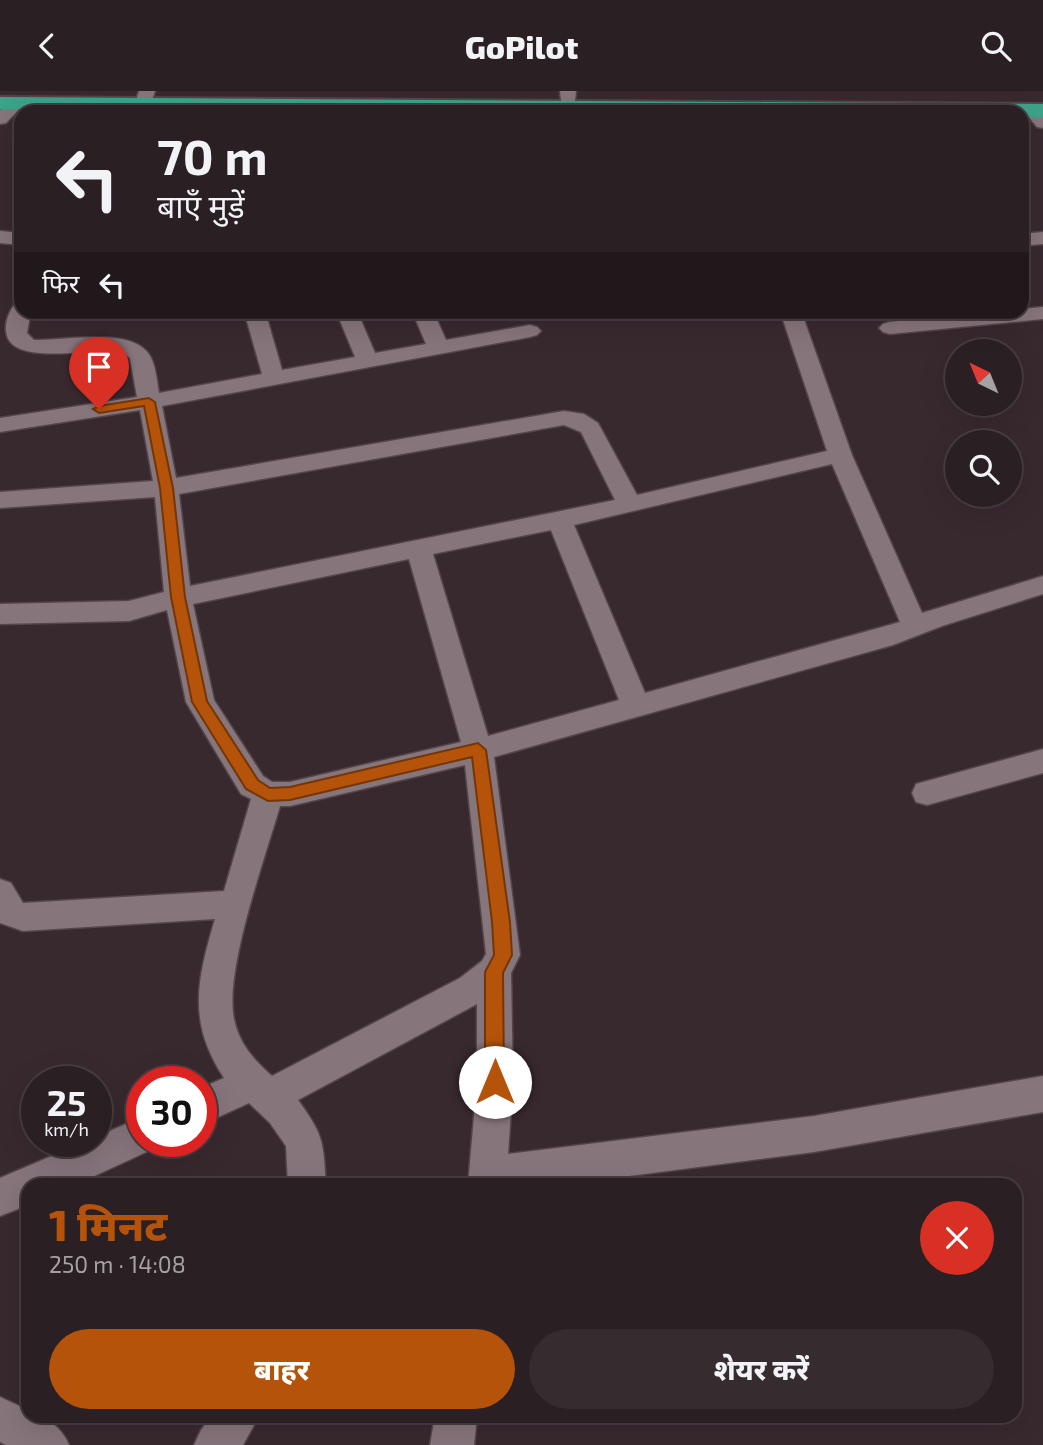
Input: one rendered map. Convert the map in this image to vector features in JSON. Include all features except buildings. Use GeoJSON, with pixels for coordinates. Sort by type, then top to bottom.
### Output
{"type":"FeatureCollection","features":[{"type":"Feature","properties":{"kind":"highway"},"geometry":{"type":"LineString","coordinates":[[568,99],[661,105]]}},
{"type":"Feature","properties":{"kind":"highway"},"geometry":{"type":"LineString","coordinates":[[115,105],[143,102],[176,105]]}},
{"type":"Feature","properties":{"kind":"highway"},"geometry":{"type":"LineString","coordinates":[[8,103],[52,105]]}},
{"type":"Feature","properties":{"kind":"street"},"geometry":{"type":"LineString","coordinates":[[0,119],[8,103]]}},
{"type":"Feature","properties":{"kind":"street"},"geometry":{"type":"LineString","coordinates":[[18,319],[8,339],[24,345],[126,345],[141,358],[166,488],[178,597],[200,702],[252,785],[268,794],[290,794],[478,750],[915,626],[1043,585]]}},
{"type":"Feature","properties":{"kind":"street"},"geometry":{"type":"LineString","coordinates":[[256,319],[274,379]]}},
{"type":"Feature","properties":{"kind":"street"},"geometry":{"type":"LineString","coordinates":[[350,319],[368,361]]}},
{"type":"Feature","properties":{"kind":"street"},"geometry":{"type":"LineString","coordinates":[[426,319],[439,348]]}},
{"type":"Feature","properties":{"kind":"street"},"geometry":{"type":"LineString","coordinates":[[793,319],[840,455],[915,626]]}},
{"type":"Feature","properties":{"kind":"street"},"geometry":{"type":"LineString","coordinates":[[890,328],[982,319]]}},
{"type":"Feature","properties":{"kind":"street"},"geometry":{"type":"LineString","coordinates":[[0,425],[149,402],[530,331]]}},
{"type":"Feature","properties":{"kind":"street"},"geometry":{"type":"LineString","coordinates":[[0,500],[166,488],[564,418],[584,422],[590,428],[630,505]]}},
{"type":"Feature","properties":{"kind":"street"},"geometry":{"type":"LineString","coordinates":[[0,614],[129,611],[178,597],[630,505],[840,455]]}},
{"type":"Feature","properties":{"kind":"street"},"geometry":{"type":"LineString","coordinates":[[559,519],[636,706]]}},
{"type":"Feature","properties":{"kind":"street"},"geometry":{"type":"LineString","coordinates":[[217,1102],[260,1090],[472,989],[494,972],[503,955],[478,750],[418,548]]}},
{"type":"Feature","properties":{"kind":"street"},"geometry":{"type":"LineString","coordinates":[[927,793],[1043,761]]}},
{"type":"Feature","properties":{"kind":"street"},"geometry":{"type":"LineString","coordinates":[[268,794],[222,952],[214,1001],[219,1030],[230,1056],[240,1071],[284,1110],[304,1140],[307,1178]]}},
{"type":"Feature","properties":{"kind":"street"},"geometry":{"type":"LineString","coordinates":[[0,893],[10,912],[23,917],[236,904]]}},
{"type":"Feature","properties":{"kind":"street"},"geometry":{"type":"LineString","coordinates":[[488,1178],[495,1082],[494,972]]}},
{"type":"Feature","properties":{"kind":"street"},"geometry":{"type":"LineString","coordinates":[[502,1178],[814,1134],[1043,1094]]}},
{"type":"Feature","properties":{"kind":"street"},"geometry":{"type":"LineString","coordinates":[[48,1178],[126,1142]]}},
{"type":"Feature","properties":{"kind":"street"},"geometry":{"type":"LineString","coordinates":[[0,1198],[21,1190]]}},
{"type":"Feature","properties":{"kind":"street"},"geometry":{"type":"LineString","coordinates":[[0,1418],[47,1445]]}},
{"type":"Feature","properties":{"kind":"street"},"geometry":{"type":"LineString","coordinates":[[216,1445],[233,1423]]}},
{"type":"Feature","properties":{"kind":"street"},"geometry":{"type":"LineString","coordinates":[[452,1445],[455,1423]]}},
{"type":"Feature","properties":{"kind":"route"},"geometry":{"type":"LineString","coordinates":[[99,409],[149,402],[166,488],[178,597],[200,702],[252,785],[268,794],[290,794],[478,750],[503,955],[494,972],[495,1082]]}}]}
